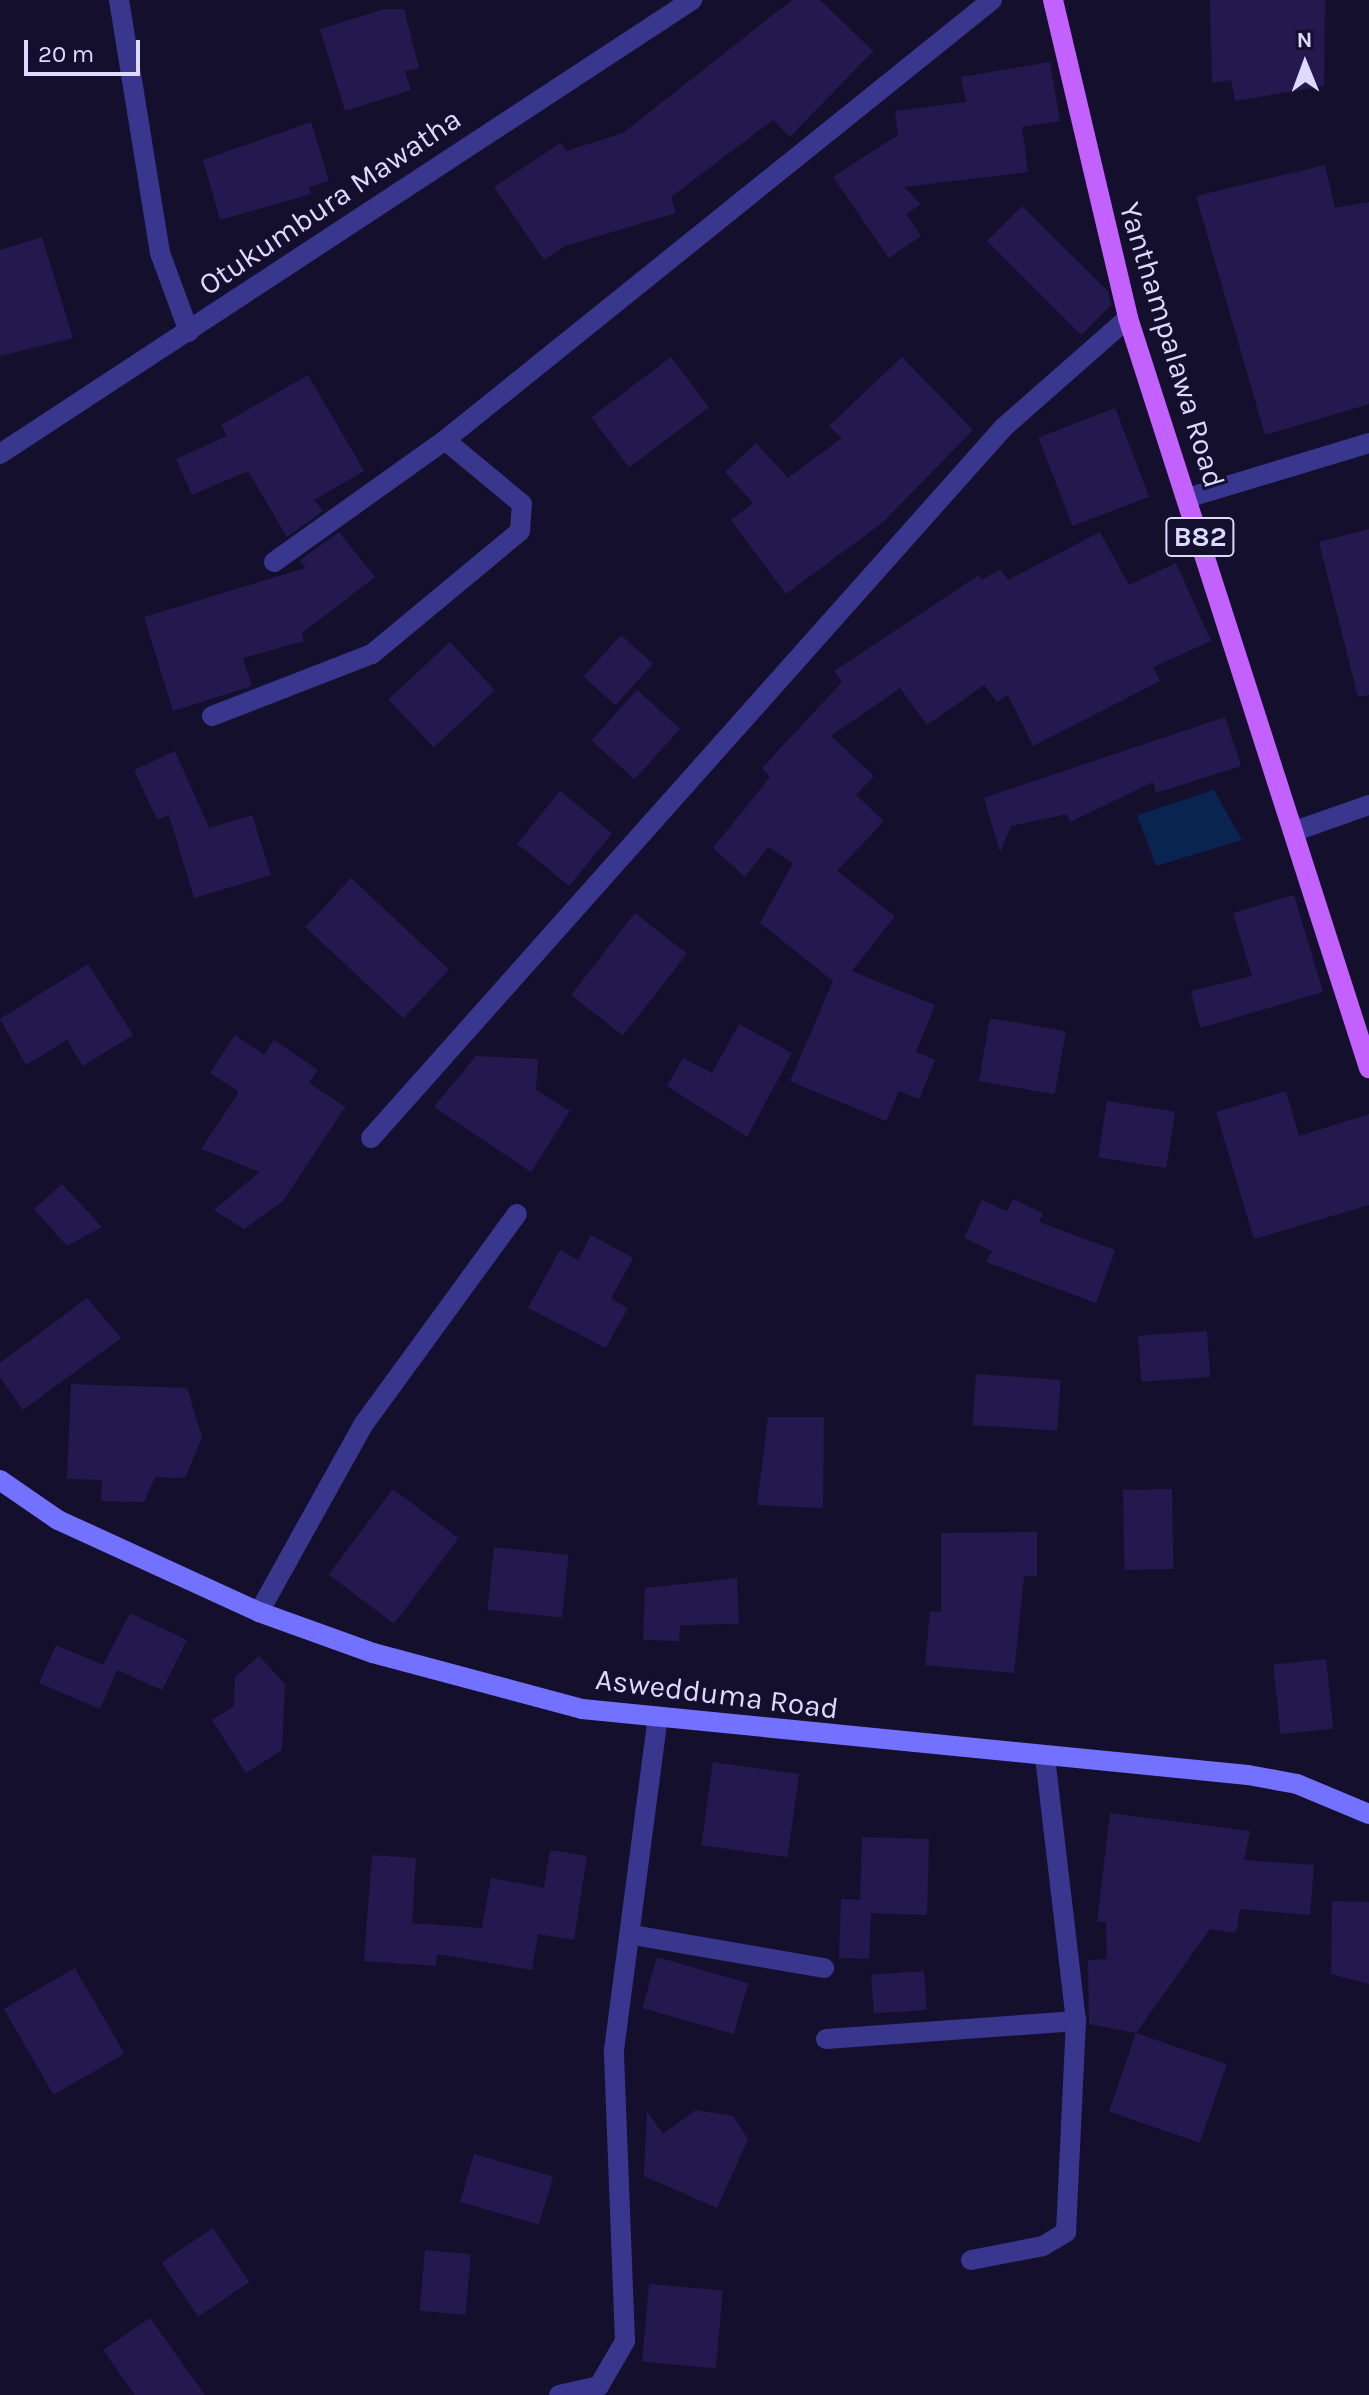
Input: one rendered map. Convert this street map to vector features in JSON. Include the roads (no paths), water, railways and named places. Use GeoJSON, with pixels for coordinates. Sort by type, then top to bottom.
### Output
{"type":"FeatureCollection","features":[{"type":"Feature","properties":{"kind":"main road","name":"Yanthampalawa Road"},"geometry":{"type":"LineString","coordinates":[[1053,0],[1128,318],[1369,1068]]}},
{"type":"Feature","properties":{"kind":"street"},"geometry":{"type":"LineString","coordinates":[[119,0],[160,253],[189,332]]}},
{"type":"Feature","properties":{"kind":"street","name":"Otukumbura Mawatha"},"geometry":{"type":"LineString","coordinates":[[0,454],[692,0]]}},
{"type":"Feature","properties":{"kind":"street"},"geometry":{"type":"LineString","coordinates":[[274,562],[445,440],[992,0]]}},
{"type":"Feature","properties":{"kind":"street"},"geometry":{"type":"LineString","coordinates":[[371,1138],[1004,427],[1128,318]]}},
{"type":"Feature","properties":{"kind":"street"},"geometry":{"type":"LineString","coordinates":[[212,716],[372,654],[520,531],[522,504],[445,440]]}},
{"type":"Feature","properties":{"kind":"street"},"geometry":{"type":"LineString","coordinates":[[1187,498],[1369,443]]}},
{"type":"Feature","properties":{"kind":"street"},"geometry":{"type":"LineString","coordinates":[[1295,831],[1369,805]]}},
{"type":"Feature","properties":{"kind":"street"},"geometry":{"type":"LineString","coordinates":[[259,1612],[363,1425],[517,1214]]}},
{"type":"Feature","properties":{"kind":"street","name":"Aswedduma Road"},"geometry":{"type":"LineString","coordinates":[[1,1483],[58,1520],[259,1612],[388,1657],[657,1722],[1248,1775],[1297,1784],[1369,1814]]}},
{"type":"Feature","properties":{"kind":"street"},"geometry":{"type":"LineString","coordinates":[[559,2395],[599,2386],[625,2341],[614,2050],[633,1935],[657,1722]]}},
{"type":"Feature","properties":{"kind":"street"},"geometry":{"type":"LineString","coordinates":[[971,2260],[1043,2246],[1066,2232],[1076,2021],[1045,1759]]}},
{"type":"Feature","properties":{"kind":"street"},"geometry":{"type":"LineString","coordinates":[[633,1935],[824,1968]]}},
{"type":"Feature","properties":{"kind":"street"},"geometry":{"type":"LineString","coordinates":[[826,2039],[1076,2021]]}},
{"type":"Feature","properties":{"kind":"water"},"geometry":{"type":"Polygon","coordinates":[[[1214,790],[1242,840],[1156,866],[1137,815],[1214,790]]]}}]}
